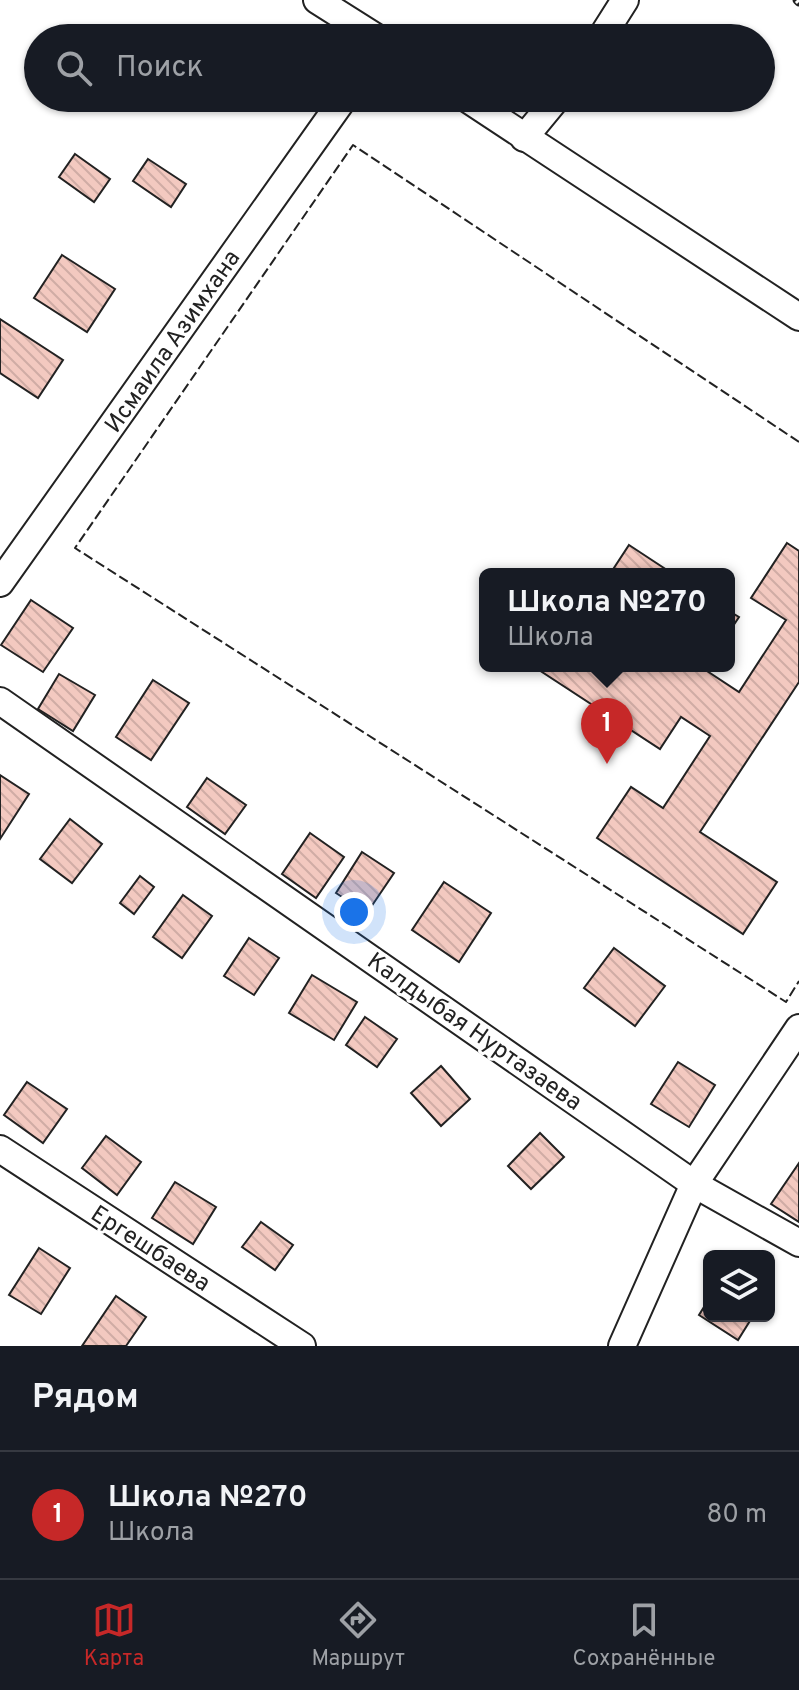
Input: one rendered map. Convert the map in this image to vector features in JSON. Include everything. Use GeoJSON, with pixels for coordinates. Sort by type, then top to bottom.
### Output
{"type":"FeatureCollection","features":[{"type":"Feature","properties":{"kind":"street"},"geometry":{"type":"LineString","coordinates":[[317,0],[355,24]]}},
{"type":"Feature","properties":{"kind":"street"},"geometry":{"type":"LineString","coordinates":[[610,24],[625,0]]}},
{"type":"Feature","properties":{"kind":"street","name":"Исмаила Азимхана"},"geometry":{"type":"LineString","coordinates":[[0,583],[334,112]]}},
{"type":"Feature","properties":{"kind":"street"},"geometry":{"type":"LineString","coordinates":[[486,112],[799,317]]}},
{"type":"Feature","properties":{"kind":"street"},"geometry":{"type":"LineString","coordinates":[[524,138],[545,112]]}},
{"type":"Feature","properties":{"kind":"street","name":"Калдыбая Нуртазаева"},"geometry":{"type":"LineString","coordinates":[[0,701],[694,1184],[799,1243]]}},
{"type":"Feature","properties":{"kind":"street"},"geometry":{"type":"LineString","coordinates":[[622,1346],[694,1184],[799,1028]]}},
{"type":"Feature","properties":{"kind":"street","name":"Ергешбаева"},"geometry":{"type":"LineString","coordinates":[[0,1149],[302,1346]]}},
{"type":"Feature","properties":{"kind":"building"},"geometry":{"type":"Polygon","coordinates":[[[75,154],[110,179],[94,202],[59,177],[75,154]]]}},
{"type":"Feature","properties":{"kind":"building"},"geometry":{"type":"Polygon","coordinates":[[[148,159],[186,184],[171,207],[133,181],[148,159]]]}},
{"type":"Feature","properties":{"kind":"building"},"geometry":{"type":"Polygon","coordinates":[[[62,255],[115,289],[87,332],[34,298],[62,255]]]}},
{"type":"Feature","properties":{"kind":"building"},"geometry":{"type":"Polygon","coordinates":[[[0,319],[63,360],[38,398],[0,373],[0,319]]]}},
{"type":"Feature","properties":{"kind":"building"},"geometry":{"type":"Polygon","coordinates":[[[787,543],[799,551],[799,682],[700,832],[777,882],[743,934],[597,838],[631,787],[663,808],[710,736],[681,717],[660,749],[542,672],[709,672],[739,692],[786,620],[751,598],[787,543]]]}},
{"type":"Feature","properties":{"kind":"building"},"geometry":{"type":"Polygon","coordinates":[[[629,545],[664,568],[614,568],[629,545]]]}},
{"type":"Feature","properties":{"kind":"building"},"geometry":{"type":"Polygon","coordinates":[[[31,600],[73,628],[43,672],[1,645],[31,600]]]}},
{"type":"Feature","properties":{"kind":"building"},"geometry":{"type":"Polygon","coordinates":[[[59,674],[95,695],[73,731],[38,709],[59,674]]]}},
{"type":"Feature","properties":{"kind":"building"},"geometry":{"type":"Polygon","coordinates":[[[153,680],[189,703],[151,760],[116,737],[153,680]]]}},
{"type":"Feature","properties":{"kind":"building"},"geometry":{"type":"Polygon","coordinates":[[[0,775],[29,794],[0,839],[0,775]]]}},
{"type":"Feature","properties":{"kind":"building"},"geometry":{"type":"Polygon","coordinates":[[[207,778],[246,805],[225,834],[187,807],[207,778]]]}},
{"type":"Feature","properties":{"kind":"building"},"geometry":{"type":"Polygon","coordinates":[[[70,819],[102,844],[72,883],[40,859],[70,819]]]}},
{"type":"Feature","properties":{"kind":"building"},"geometry":{"type":"Polygon","coordinates":[[[310,833],[344,857],[316,898],[282,874],[310,833]]]}},
{"type":"Feature","properties":{"kind":"building"},"geometry":{"type":"Polygon","coordinates":[[[362,852],[394,873],[367,913],[336,893],[362,852]]]}},
{"type":"Feature","properties":{"kind":"building"},"geometry":{"type":"Polygon","coordinates":[[[140,876],[154,887],[134,914],[120,903],[140,876]]]}},
{"type":"Feature","properties":{"kind":"building"},"geometry":{"type":"Polygon","coordinates":[[[444,882],[491,913],[459,962],[412,930],[444,882]]]}},
{"type":"Feature","properties":{"kind":"building"},"geometry":{"type":"Polygon","coordinates":[[[183,895],[212,916],[182,958],[153,937],[183,895]]]}},
{"type":"Feature","properties":{"kind":"building"},"geometry":{"type":"Polygon","coordinates":[[[249,938],[279,958],[254,995],[224,976],[249,938]]]}},
{"type":"Feature","properties":{"kind":"building"},"geometry":{"type":"Polygon","coordinates":[[[614,948],[665,986],[635,1026],[584,988],[614,948]]]}},
{"type":"Feature","properties":{"kind":"building"},"geometry":{"type":"Polygon","coordinates":[[[312,975],[357,1002],[334,1040],[289,1013],[312,975]]]}},
{"type":"Feature","properties":{"kind":"building"},"geometry":{"type":"Polygon","coordinates":[[[365,1017],[397,1039],[377,1067],[346,1045],[365,1017]]]}},
{"type":"Feature","properties":{"kind":"building"},"geometry":{"type":"Polygon","coordinates":[[[678,1062],[715,1085],[689,1127],[651,1104],[678,1062]]]}},
{"type":"Feature","properties":{"kind":"building"},"geometry":{"type":"Polygon","coordinates":[[[441,1066],[470,1099],[441,1126],[411,1093],[441,1066]]]}},
{"type":"Feature","properties":{"kind":"building"},"geometry":{"type":"Polygon","coordinates":[[[27,1082],[67,1109],[43,1143],[4,1115],[27,1082]]]}},
{"type":"Feature","properties":{"kind":"building"},"geometry":{"type":"Polygon","coordinates":[[[540,1133],[564,1157],[531,1189],[508,1166],[540,1133]]]}},
{"type":"Feature","properties":{"kind":"building"},"geometry":{"type":"Polygon","coordinates":[[[106,1136],[141,1162],[117,1195],[82,1168],[106,1136]]]}},
{"type":"Feature","properties":{"kind":"building"},"geometry":{"type":"Polygon","coordinates":[[[799,1163],[799,1222],[771,1204],[799,1163]]]}},
{"type":"Feature","properties":{"kind":"building"},"geometry":{"type":"Polygon","coordinates":[[[175,1182],[216,1207],[193,1244],[152,1218],[175,1182]]]}},
{"type":"Feature","properties":{"kind":"building"},"geometry":{"type":"Polygon","coordinates":[[[261,1222],[293,1245],[275,1270],[242,1247],[261,1222]]]}},
{"type":"Feature","properties":{"kind":"building"},"geometry":{"type":"Polygon","coordinates":[[[39,1248],[70,1268],[41,1314],[9,1295],[39,1248]]]}},
{"type":"Feature","properties":{"kind":"building"},"geometry":{"type":"Polygon","coordinates":[[[116,1296],[146,1317],[126,1346],[82,1346],[116,1296]]]}},
{"type":"Feature","properties":{"kind":"building"},"geometry":{"type":"Polygon","coordinates":[[[710,1322],[749,1322],[738,1340],[710,1322]]]}},
{"type":"Feature","properties":{"kind":"fence"},"geometry":{"type":"LineString","coordinates":[[799,442],[353,145],[75,548],[786,1002],[799,981]]}},
{"type":"Feature","properties":{"kind":"place","name":"Школа №270"},"geometry":{"type":"Point","coordinates":[607,764]}}]}
